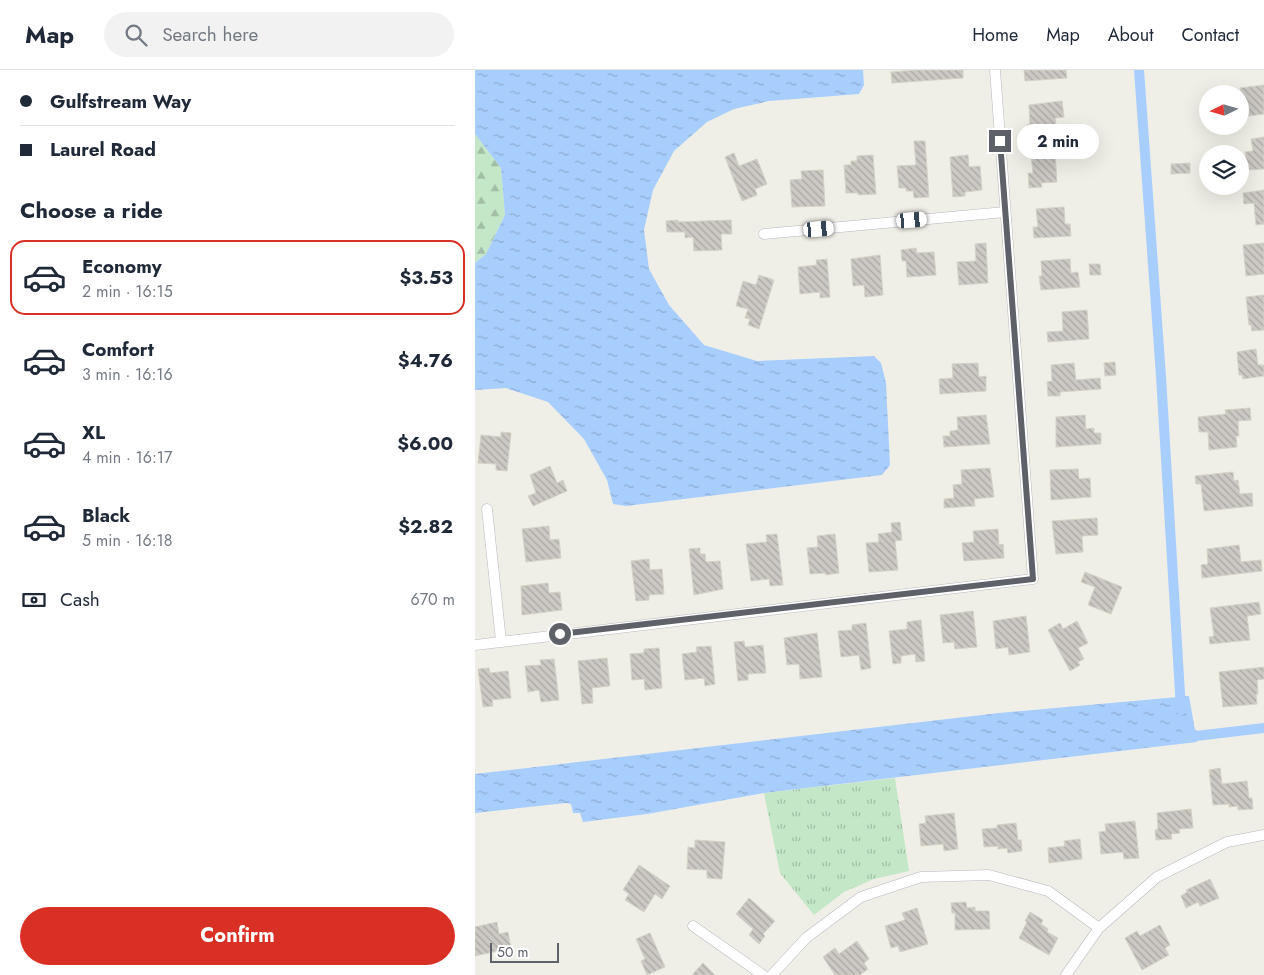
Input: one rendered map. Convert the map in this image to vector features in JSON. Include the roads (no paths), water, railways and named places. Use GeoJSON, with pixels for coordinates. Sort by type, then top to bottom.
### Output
{"type":"FeatureCollection","features":[{"type":"Feature","properties":{"kind":"street"},"geometry":{"type":"LineString","coordinates":[[475,645],[1033,579],[995,70]]}},
{"type":"Feature","properties":{"kind":"street"},"geometry":{"type":"LineString","coordinates":[[763,234],[1005,212]]}},
{"type":"Feature","properties":{"kind":"street"},"geometry":{"type":"LineString","coordinates":[[487,509],[501,641]]}},
{"type":"Feature","properties":{"kind":"street"},"geometry":{"type":"LineString","coordinates":[[1066,975],[1099,928],[1157,876],[1227,842],[1264,835]]}},
{"type":"Feature","properties":{"kind":"street"},"geometry":{"type":"LineString","coordinates":[[772,975],[806,938],[861,897],[921,877],[989,875],[1048,891],[1099,928]]}},
{"type":"Feature","properties":{"kind":"street"},"geometry":{"type":"LineString","coordinates":[[693,926],[763,975]]}},
{"type":"Feature","properties":{"kind":"water"},"geometry":{"type":"Polygon","coordinates":[[[475,70],[863,70],[864,85],[859,94],[769,101],[734,109],[707,122],[674,151],[653,190],[644,230],[649,269],[669,305],[704,345],[757,361],[874,356],[881,363],[886,383],[890,465],[882,475],[626,506],[613,504],[607,480],[584,439],[548,402],[506,388],[475,390],[475,263],[486,254],[505,215],[501,168],[475,134],[475,70]]]}},
{"type":"Feature","properties":{"kind":"water"},"geometry":{"type":"Polygon","coordinates":[[[1189,696],[1197,742],[764,793],[647,814],[583,822],[580,813],[573,813],[571,804],[566,803],[475,813],[475,774],[999,713],[1189,696]]]}},
{"type":"Feature","properties":{"kind":"waterway"},"geometry":{"type":"LineString","coordinates":[[1139,70],[1161,376],[1181,710]]}},
{"type":"Feature","properties":{"kind":"waterway"},"geometry":{"type":"LineString","coordinates":[[1186,729],[1196,736],[1264,728]]}}]}
